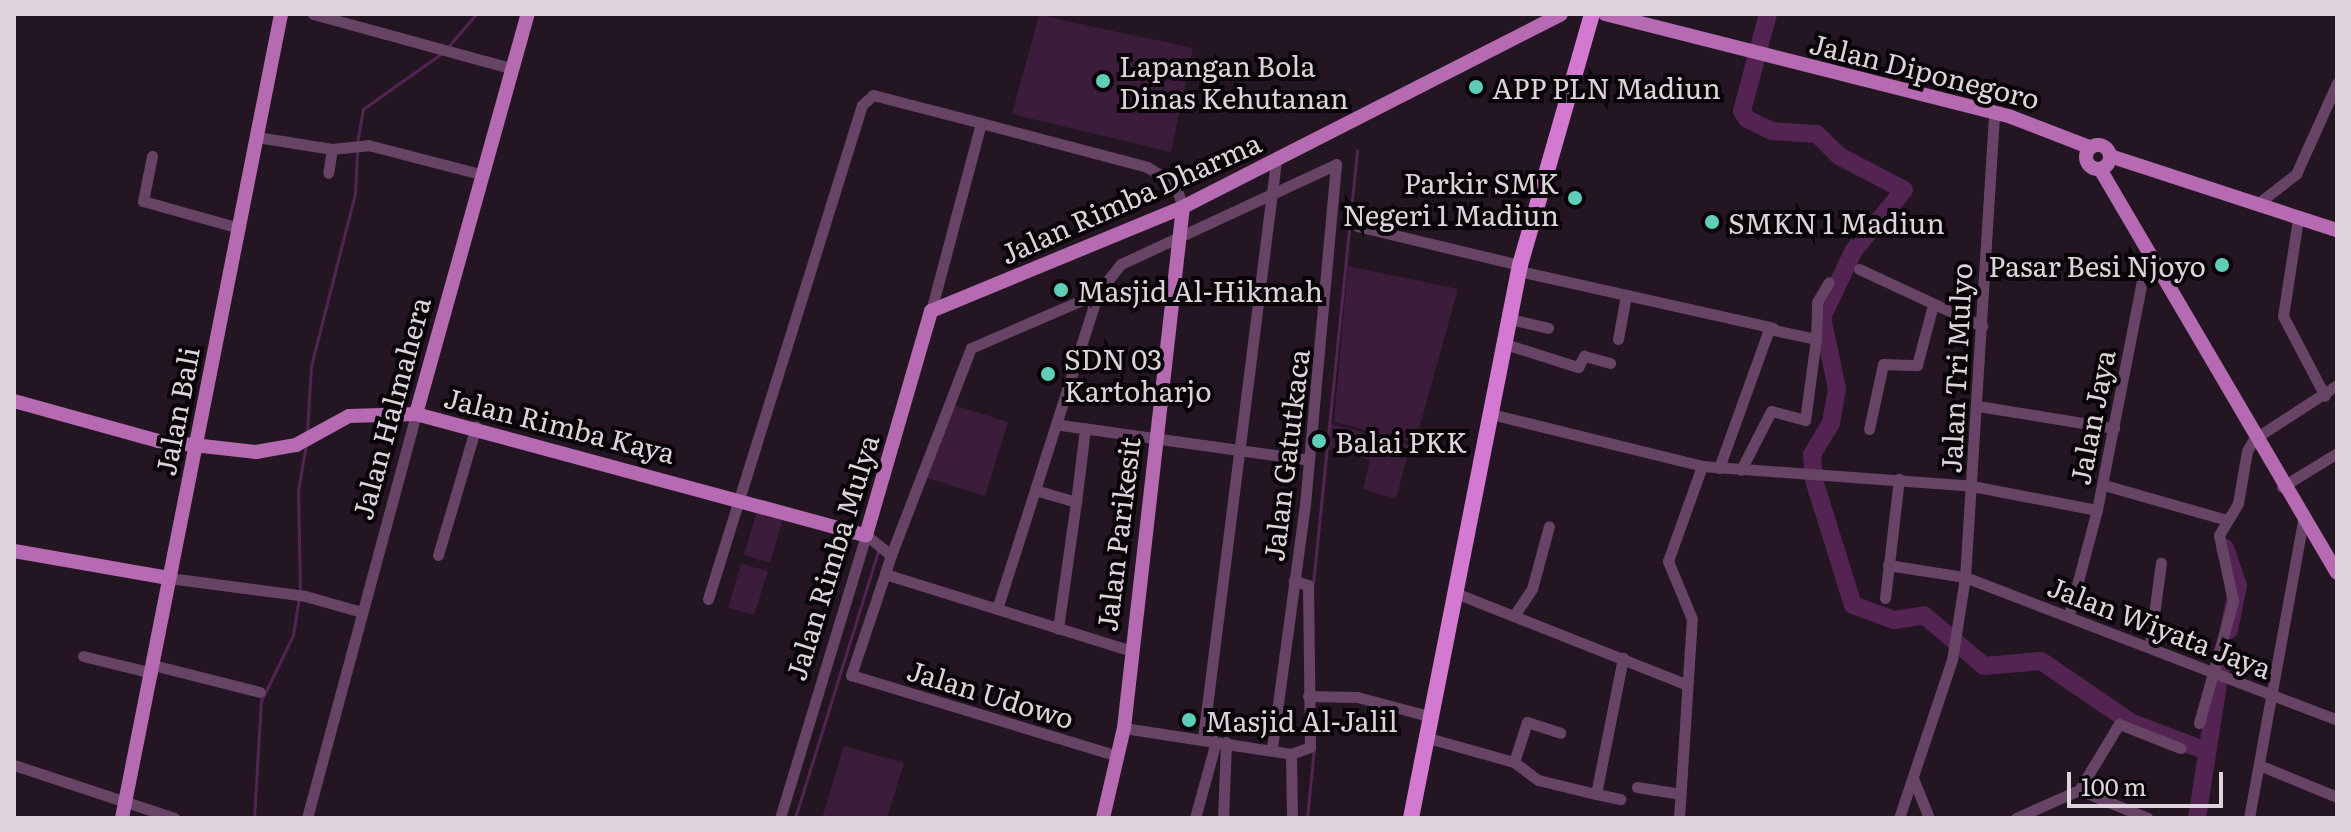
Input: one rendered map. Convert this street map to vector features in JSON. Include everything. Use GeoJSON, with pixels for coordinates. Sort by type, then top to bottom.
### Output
{"type":"FeatureCollection","features":[{"type":"Feature","properties":{"kind":"highway"},"geometry":{"type":"LineString","coordinates":[[1411,818],[1458,594],[1520,268],[1592,14]]}},
{"type":"Feature","properties":{"kind":"main road","name":"Jalan Bali"},"geometry":{"type":"LineString","coordinates":[[122,818],[281,14]]}},
{"type":"Feature","properties":{"kind":"main road","name":"Jalan Halmahera"},"geometry":{"type":"LineString","coordinates":[[416,414],[480,174],[528,14]]}},
{"type":"Feature","properties":{"kind":"main road","name":"Jalan Rimba Dharma"},"geometry":{"type":"LineString","coordinates":[[931,311],[1183,207],[1561,14]]}},
{"type":"Feature","properties":{"kind":"main road","name":"Jalan Diponegoro"},"geometry":{"type":"LineString","coordinates":[[1605,14],[1994,114],[2089,147],[2102,145],[2110,156]]}},
{"type":"Feature","properties":{"kind":"main road"},"geometry":{"type":"LineString","coordinates":[[2089,147],[2088,164],[2100,169],[2147,256],[2282,487],[2337,573]]}},
{"type":"Feature","properties":{"kind":"main road"},"geometry":{"type":"LineString","coordinates":[[2100,169],[2110,156],[2337,230]]}},
{"type":"Feature","properties":{"kind":"main road","name":"Jalan Parikesit"},"geometry":{"type":"LineString","coordinates":[[1103,818],[1124,728],[1129,650],[1183,207]]}},
{"type":"Feature","properties":{"kind":"main road","name":"Jalan Rimba Mulya"},"geometry":{"type":"LineString","coordinates":[[866,535],[931,311]]}},
{"type":"Feature","properties":{"kind":"main road","name":"Jalan Rimba Kaya"},"geometry":{"type":"LineString","coordinates":[[14,401],[195,449],[256,452],[296,445],[324,429],[373,411],[416,414],[476,427],[866,535]]}},
{"type":"Feature","properties":{"kind":"main road"},"geometry":{"type":"LineString","coordinates":[[14,551],[169,578]]}},
{"type":"Feature","properties":{"kind":"street"},"geometry":{"type":"LineString","coordinates":[[313,14],[510,68]]}},
{"type":"Feature","properties":{"kind":"street"},"geometry":{"type":"LineString","coordinates":[[2256,205],[2296,174],[2336,91]]}},
{"type":"Feature","properties":{"kind":"street"},"geometry":{"type":"LineString","coordinates":[[708,599],[736,497],[862,105],[873,95],[1147,167],[1175,184],[1183,207]]}},
{"type":"Feature","properties":{"kind":"street","name":"Jalan Tri Mulyo"},"geometry":{"type":"LineString","coordinates":[[1899,818],[1954,651],[1965,577],[1994,114]]}},
{"type":"Feature","properties":{"kind":"street"},"geometry":{"type":"LineString","coordinates":[[931,311],[981,123]]}},
{"type":"Feature","properties":{"kind":"street"},"geometry":{"type":"LineString","coordinates":[[257,137],[332,149],[358,144],[480,174]]}},
{"type":"Feature","properties":{"kind":"street"},"geometry":{"type":"LineString","coordinates":[[328,173],[332,149]]}},
{"type":"Feature","properties":{"kind":"street"},"geometry":{"type":"LineString","coordinates":[[152,156],[143,201],[239,228]]}},
{"type":"Feature","properties":{"kind":"street"},"geometry":{"type":"LineString","coordinates":[[1203,738],[1276,161]]}},
{"type":"Feature","properties":{"kind":"street","name":"Jalan Gatutkaca"},"geometry":{"type":"LineString","coordinates":[[1270,200],[1338,166],[1309,460],[1272,748]]}},
{"type":"Feature","properties":{"kind":"street"},"geometry":{"type":"LineString","coordinates":[[997,609],[1061,425],[1098,293],[1121,264],[1270,200]]}},
{"type":"Feature","properties":{"kind":"street"},"geometry":{"type":"LineString","coordinates":[[2298,219],[2283,316],[2325,396]]}},
{"type":"Feature","properties":{"kind":"street"},"geometry":{"type":"LineString","coordinates":[[1357,226],[1626,295],[1816,339]]}},
{"type":"Feature","properties":{"kind":"street","name":"Jalan Jaya"},"geometry":{"type":"LineString","coordinates":[[1491,414],[1702,466],[1818,471],[1972,486],[2097,510],[2147,256]]}},
{"type":"Feature","properties":{"kind":"street"},"geometry":{"type":"LineString","coordinates":[[1859,269],[1982,326]]}},
{"type":"Feature","properties":{"kind":"street"},"geometry":{"type":"LineString","coordinates":[[1741,470],[1771,411],[1805,420],[1816,339],[1817,302],[1829,282]]}},
{"type":"Feature","properties":{"kind":"street"},"geometry":{"type":"LineString","coordinates":[[1098,293],[971,348],[885,574],[1129,650]]}},
{"type":"Feature","properties":{"kind":"street"},"geometry":{"type":"LineString","coordinates":[[1618,339],[1626,295]]}},
{"type":"Feature","properties":{"kind":"street"},"geometry":{"type":"LineString","coordinates":[[1869,429],[1883,364],[1917,365],[1933,305]]}},
{"type":"Feature","properties":{"kind":"street"},"geometry":{"type":"LineString","coordinates":[[1510,319],[1548,328]]}},
{"type":"Feature","properties":{"kind":"street"},"geometry":{"type":"LineString","coordinates":[[1719,468],[1773,328]]}},
{"type":"Feature","properties":{"kind":"street"},"geometry":{"type":"LineString","coordinates":[[1505,344],[1578,367],[1584,356],[1610,363]]}},
{"type":"Feature","properties":{"kind":"street"},"geometry":{"type":"LineString","coordinates":[[2199,723],[2233,601],[2219,535],[2254,439],[2325,396],[2337,385]]}},
{"type":"Feature","properties":{"kind":"street"},"geometry":{"type":"LineString","coordinates":[[1978,406],[2114,428]]}},
{"type":"Feature","properties":{"kind":"street","name":"Jalan Halmahera"},"geometry":{"type":"LineString","coordinates":[[307,818],[416,414]]}},
{"type":"Feature","properties":{"kind":"street"},"geometry":{"type":"LineString","coordinates":[[1061,425],[1309,460]]}},
{"type":"Feature","properties":{"kind":"street"},"geometry":{"type":"LineString","coordinates":[[438,555],[476,427]]}},
{"type":"Feature","properties":{"kind":"street"},"geometry":{"type":"LineString","coordinates":[[1058,629],[1085,429]]}},
{"type":"Feature","properties":{"kind":"street"},"geometry":{"type":"LineString","coordinates":[[2282,487],[2337,453]]}},
{"type":"Feature","properties":{"kind":"street"},"geometry":{"type":"LineString","coordinates":[[1679,818],[1685,684],[1692,619],[1668,561],[1702,466]]}},
{"type":"Feature","properties":{"kind":"street"},"geometry":{"type":"LineString","coordinates":[[1885,598],[1899,479]]}},
{"type":"Feature","properties":{"kind":"street"},"geometry":{"type":"LineString","coordinates":[[2104,485],[2227,520]]}},
{"type":"Feature","properties":{"kind":"street"},"geometry":{"type":"LineString","coordinates":[[1038,491],[1076,502]]}},
{"type":"Feature","properties":{"kind":"street"},"geometry":{"type":"LineString","coordinates":[[2069,615],[2097,510]]}},
{"type":"Feature","properties":{"kind":"street"},"geometry":{"type":"LineString","coordinates":[[2249,818],[2274,696],[2303,521]]}},
{"type":"Feature","properties":{"kind":"street"},"geometry":{"type":"LineString","coordinates":[[1515,614],[1532,589],[1549,526]]}},
{"type":"Feature","properties":{"kind":"street"},"geometry":{"type":"LineString","coordinates":[[866,535],[891,555]]}},
{"type":"Feature","properties":{"kind":"street","name":"Jalan Rimba Mulya"},"geometry":{"type":"LineString","coordinates":[[780,818],[866,535]]}},
{"type":"Feature","properties":{"kind":"street"},"geometry":{"type":"LineString","coordinates":[[2150,644],[2161,563]]}},
{"type":"Feature","properties":{"kind":"street","name":"Jalan Wiyata Jaya"},"geometry":{"type":"LineString","coordinates":[[1888,565],[1965,577],[2150,644],[2337,720]]}},
{"type":"Feature","properties":{"kind":"street","name":"Jalan Udowo"},"geometry":{"type":"LineString","coordinates":[[885,574],[851,675],[1117,756]]}},
{"type":"Feature","properties":{"kind":"street"},"geometry":{"type":"LineString","coordinates":[[169,578],[301,595],[362,612]]}},
{"type":"Feature","properties":{"kind":"street"},"geometry":{"type":"LineString","coordinates":[[1293,759],[1304,751],[1311,696],[1308,585],[1294,581]]}},
{"type":"Feature","properties":{"kind":"street"},"geometry":{"type":"LineString","coordinates":[[1458,594],[1515,614],[1685,684]]}},
{"type":"Feature","properties":{"kind":"street"},"geometry":{"type":"LineString","coordinates":[[83,656],[260,692]]}},
{"type":"Feature","properties":{"kind":"street"},"geometry":{"type":"LineString","coordinates":[[1596,794],[1623,658]]}},
{"type":"Feature","properties":{"kind":"street"},"geometry":{"type":"LineString","coordinates":[[1311,696],[1357,697],[1432,717]]}},
{"type":"Feature","properties":{"kind":"street"},"geometry":{"type":"LineString","coordinates":[[1514,762],[1527,722],[1560,733]]}},
{"type":"Feature","properties":{"kind":"street"},"geometry":{"type":"LineString","coordinates":[[2016,818],[2079,790],[2119,724],[2180,748]]}},
{"type":"Feature","properties":{"kind":"street"},"geometry":{"type":"LineString","coordinates":[[1124,728],[1272,748],[1293,759]]}},
{"type":"Feature","properties":{"kind":"street"},"geometry":{"type":"LineString","coordinates":[[1428,738],[1514,762],[1538,780],[1620,799]]}},
{"type":"Feature","properties":{"kind":"street"},"geometry":{"type":"LineString","coordinates":[[1195,818],[1221,741]]}},
{"type":"Feature","properties":{"kind":"street"},"geometry":{"type":"LineString","coordinates":[[1221,741],[1223,818]]}},
{"type":"Feature","properties":{"kind":"street"},"geometry":{"type":"LineString","coordinates":[[1292,818],[1293,759]]}},
{"type":"Feature","properties":{"kind":"street"},"geometry":{"type":"LineString","coordinates":[[14,765],[174,818]]}},
{"type":"Feature","properties":{"kind":"street"},"geometry":{"type":"LineString","coordinates":[[2259,765],[2337,797]]}},
{"type":"Feature","properties":{"kind":"street"},"geometry":{"type":"LineString","coordinates":[[1913,778],[1929,818]]}},
{"type":"Feature","properties":{"kind":"street"},"geometry":{"type":"LineString","coordinates":[[1637,787],[1680,794]]}},
{"type":"Feature","properties":{"kind":"street"},"geometry":{"type":"LineString","coordinates":[[2079,790],[2148,818]]}},
{"type":"Feature","properties":{"kind":"shaded area","name":"Lapangan Bola Dinas Kehutanan"},"geometry":{"type":"Polygon","coordinates":[[[1039,15],[1193,48],[1171,152],[1012,114],[1039,15]]]}},
{"type":"Feature","properties":{"kind":"shaded area"},"geometry":{"type":"Polygon","coordinates":[[[1348,266],[1458,289],[1415,443],[1334,422],[1348,266]]]}},
{"type":"Feature","properties":{"kind":"shaded area"},"geometry":{"type":"Polygon","coordinates":[[[950,404],[1008,422],[985,496],[924,477],[950,404]]]}},
{"type":"Feature","properties":{"kind":"shaded area"},"geometry":{"type":"Polygon","coordinates":[[[1329,423],[1410,445],[1396,499],[1363,489],[1370,460],[1327,449],[1329,423]]]}},
{"type":"Feature","properties":{"kind":"shaded area"},"geometry":{"type":"Polygon","coordinates":[[[757,511],[783,519],[770,563],[744,555],[757,511]]]}},
{"type":"Feature","properties":{"kind":"shaded area"},"geometry":{"type":"Polygon","coordinates":[[[741,564],[768,571],[754,615],[728,608],[741,564]]]}},
{"type":"Feature","properties":{"kind":"shaded area"},"geometry":{"type":"Polygon","coordinates":[[[844,746],[904,763],[887,818],[822,818],[844,746]]]}},
{"type":"Feature","properties":{"kind":"waterway"},"geometry":{"type":"LineString","coordinates":[[447,48],[476,14]]}},
{"type":"Feature","properties":{"kind":"waterway"},"geometry":{"type":"LineString","coordinates":[[1768,14],[1742,111],[1747,119],[1772,131],[1817,134],[1839,156],[1904,190],[1854,250],[1822,317],[1837,389],[1831,423],[1812,455],[1814,480],[1853,605],[1894,620],[1924,615],[1984,666],[2041,661],[2132,723],[2204,750]]}},
{"type":"Feature","properties":{"kind":"waterway"},"geometry":{"type":"LineString","coordinates":[[357,143],[363,109],[442,53]]}},
{"type":"Feature","properties":{"kind":"waterway"},"geometry":{"type":"LineString","coordinates":[[1313,584],[1357,150]]}},
{"type":"Feature","properties":{"kind":"waterway"},"geometry":{"type":"LineString","coordinates":[[307,433],[311,366],[355,194],[357,151]]}},
{"type":"Feature","properties":{"kind":"waterway"},"geometry":{"type":"LineString","coordinates":[[300,592],[298,491],[306,444]]}},
{"type":"Feature","properties":{"kind":"waterway"},"geometry":{"type":"LineString","coordinates":[[2225,548],[2238,585],[2229,630]]}},
{"type":"Feature","properties":{"kind":"waterway"},"geometry":{"type":"LineString","coordinates":[[795,818],[878,551]]}},
{"type":"Feature","properties":{"kind":"waterway"},"geometry":{"type":"LineString","coordinates":[[254,818],[261,701],[293,635],[299,599]]}},
{"type":"Feature","properties":{"kind":"waterway"},"geometry":{"type":"LineString","coordinates":[[2197,818],[2222,659]]}},
{"type":"Feature","properties":{"kind":"waterway"},"geometry":{"type":"LineString","coordinates":[[1307,818],[1314,748]]}},
{"type":"Feature","properties":{"kind":"place","name":"Lapangan Bola Dinas Kehutanan"},"geometry":{"type":"Point","coordinates":[1103,81]}},
{"type":"Feature","properties":{"kind":"place","name":"APP PLN Madiun"},"geometry":{"type":"Point","coordinates":[1476,87]}},
{"type":"Feature","properties":{"kind":"place","name":"Parkir SMK Negeri 1 Madiun"},"geometry":{"type":"Point","coordinates":[1575,198]}},
{"type":"Feature","properties":{"kind":"place","name":"SMKN 1 Madiun"},"geometry":{"type":"Point","coordinates":[1712,222]}},
{"type":"Feature","properties":{"kind":"place","name":"Pasar Besi Njoyo"},"geometry":{"type":"Point","coordinates":[2222,265]}},
{"type":"Feature","properties":{"kind":"place","name":"Masjid Al-Hikmah"},"geometry":{"type":"Point","coordinates":[1061,290]}},
{"type":"Feature","properties":{"kind":"place","name":"SDN 03 Kartoharjo"},"geometry":{"type":"Point","coordinates":[1048,374]}},
{"type":"Feature","properties":{"kind":"place","name":"Balai PKK"},"geometry":{"type":"Point","coordinates":[1319,441]}},
{"type":"Feature","properties":{"kind":"place","name":"Masjid Al-Jalil"},"geometry":{"type":"Point","coordinates":[1189,720]}}]}
